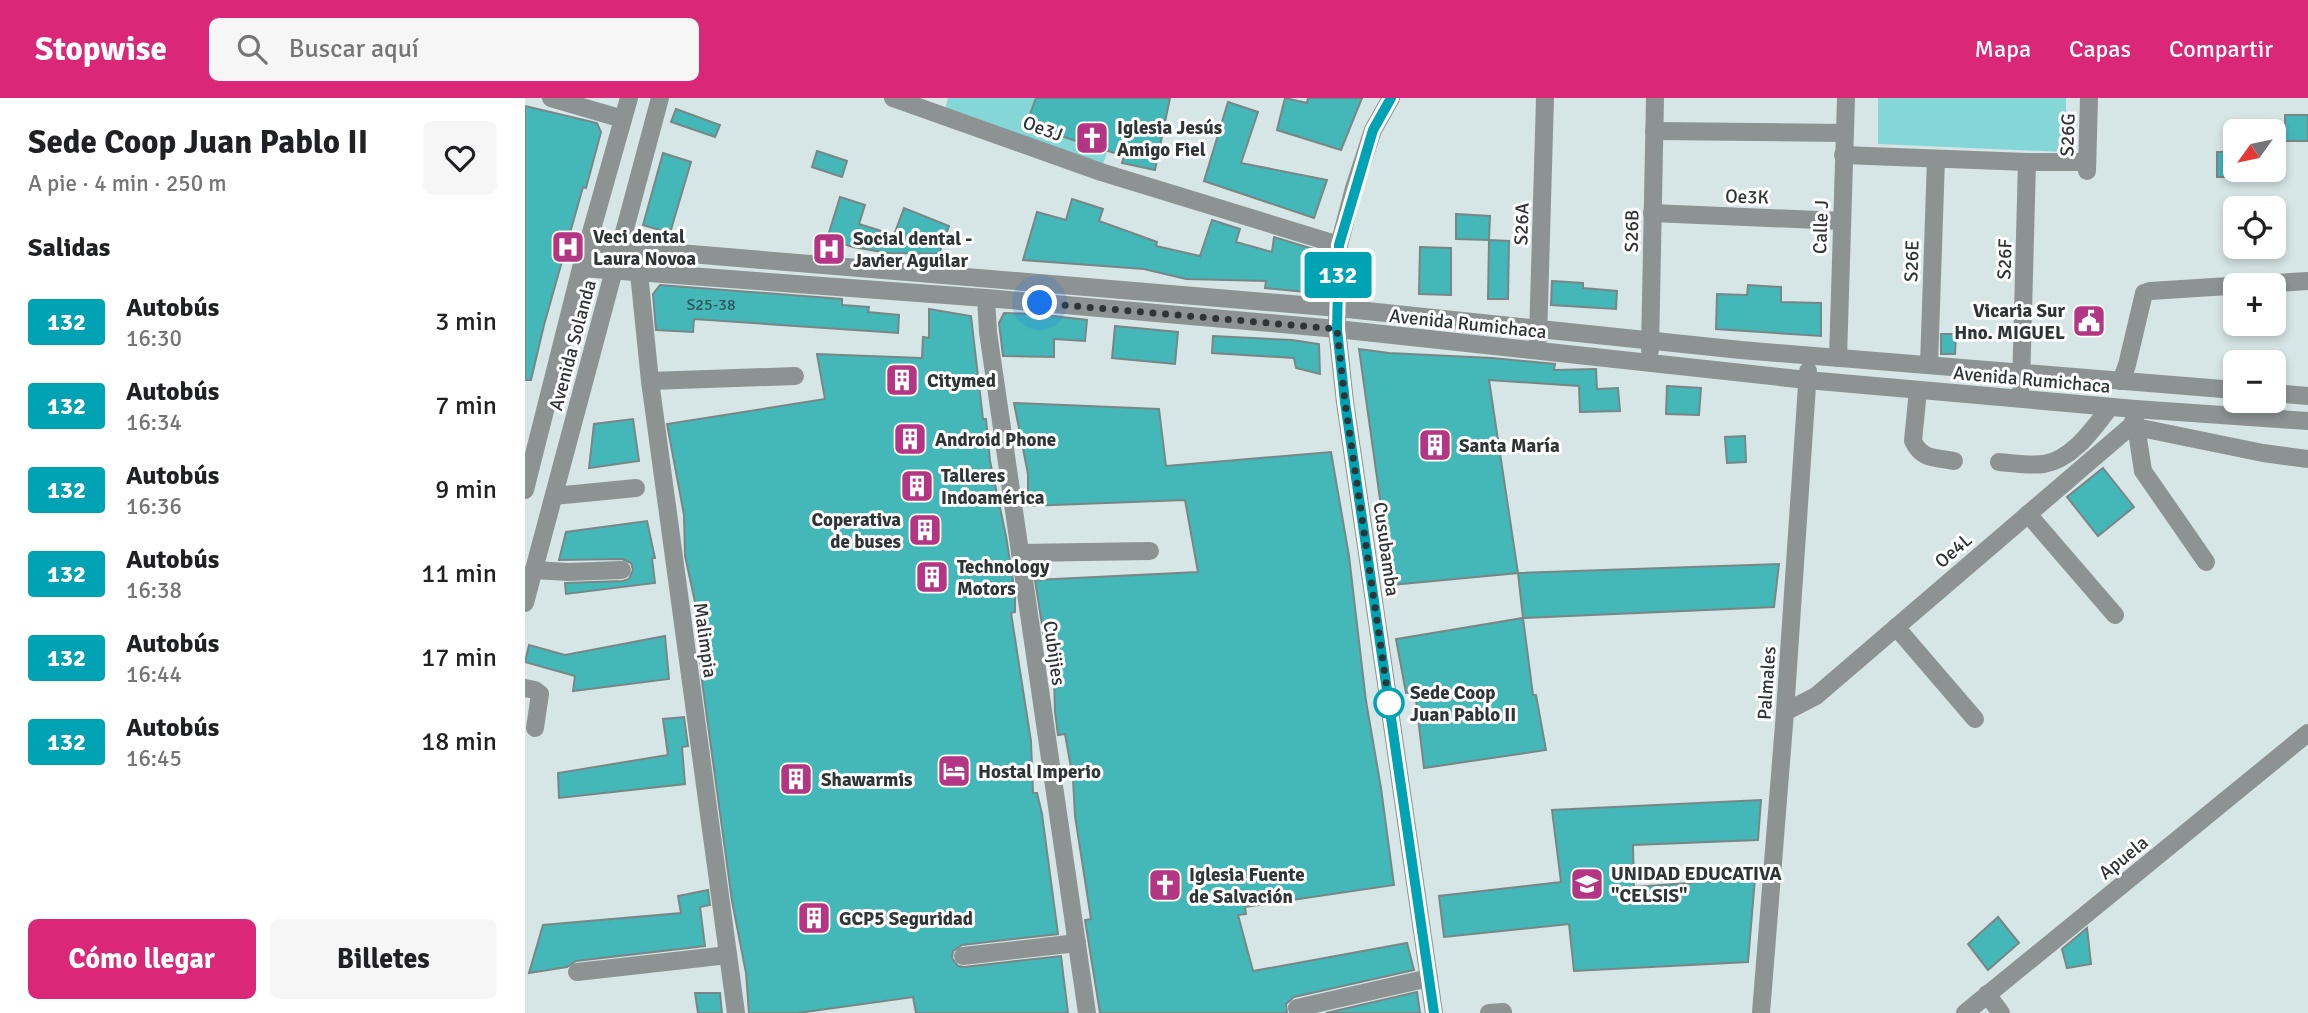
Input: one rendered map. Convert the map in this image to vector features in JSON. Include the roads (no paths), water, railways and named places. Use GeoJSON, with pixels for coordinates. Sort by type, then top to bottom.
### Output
{"type":"FeatureCollection","features":[{"type":"Feature","properties":{"kind":"street"},"geometry":{"type":"LineString","coordinates":[[551,98],[623,119]]}},
{"type":"Feature","properties":{"kind":"street","name":"Avenida Solanda"},"geometry":{"type":"LineString","coordinates":[[525,490],[581,268],[629,98]]}},
{"type":"Feature","properties":{"kind":"street","name":"Avenida Solanda"},"geometry":{"type":"LineString","coordinates":[[525,603],[533,557],[554,496],[660,98]]}},
{"type":"Feature","properties":{"kind":"street","name":"Oe3J"},"geometry":{"type":"LineString","coordinates":[[893,98],[1101,172],[1339,245]]}},
{"type":"Feature","properties":{"kind":"street","name":"Cusubamba"},"geometry":{"type":"LineString","coordinates":[[1391,98],[1373,130],[1339,245],[1337,329],[1345,402],[1434,1013]]}},
{"type":"Feature","properties":{"kind":"street","name":"S26A"},"geometry":{"type":"LineString","coordinates":[[1537,352],[1545,98]]}},
{"type":"Feature","properties":{"kind":"street","name":"S26B"},"geometry":{"type":"LineString","coordinates":[[1648,364],[1651,341],[1655,98]]}},
{"type":"Feature","properties":{"kind":"street","name":"Calle J"},"geometry":{"type":"LineString","coordinates":[[1838,358],[1846,98]]}},
{"type":"Feature","properties":{"kind":"street","name":"S26G"},"geometry":{"type":"LineString","coordinates":[[2027,162],[2087,167],[2089,98]]}},
{"type":"Feature","properties":{"kind":"street"},"geometry":{"type":"LineString","coordinates":[[1654,131],[1845,133]]}},
{"type":"Feature","properties":{"kind":"street"},"geometry":{"type":"LineString","coordinates":[[1843,155],[2027,162]]}},
{"type":"Feature","properties":{"kind":"street","name":"S26E"},"geometry":{"type":"LineString","coordinates":[[1929,365],[1936,159]]}},
{"type":"Feature","properties":{"kind":"street","name":"S26F"},"geometry":{"type":"LineString","coordinates":[[2020,399],[2027,162]]}},
{"type":"Feature","properties":{"kind":"street","name":"Oe3K"},"geometry":{"type":"LineString","coordinates":[[1652,213],[1841,220]]}},
{"type":"Feature","properties":{"kind":"street","name":"Avenida Rumichaca"},"geometry":{"type":"LineString","coordinates":[[589,241],[619,248],[1338,307],[1809,356],[2223,389]]}},
{"type":"Feature","properties":{"kind":"street","name":"Avenida Rumichaca"},"geometry":{"type":"LineString","coordinates":[[581,268],[986,298],[1337,329],[1648,364],[2110,407],[2134,420],[2308,421]]}},
{"type":"Feature","properties":{"kind":"street","name":"Malimpia"},"geometry":{"type":"LineString","coordinates":[[639,273],[650,381],[736,1013]]}},
{"type":"Feature","properties":{"kind":"street"},"geometry":{"type":"LineString","coordinates":[[2121,381],[2144,293],[2308,281]]}},
{"type":"Feature","properties":{"kind":"street","name":"Cubijies"},"geometry":{"type":"LineString","coordinates":[[986,298],[988,332],[1087,1013]]}},
{"type":"Feature","properties":{"kind":"street","name":"Palmales"},"geometry":{"type":"LineString","coordinates":[[1761,1013],[1809,356]]}},
{"type":"Feature","properties":{"kind":"street"},"geometry":{"type":"LineString","coordinates":[[650,381],[795,376]]}},
{"type":"Feature","properties":{"kind":"street"},"geometry":{"type":"LineString","coordinates":[[1918,390],[1913,440],[1916,447],[1923,455],[1954,461]]}},
{"type":"Feature","properties":{"kind":"street"},"geometry":{"type":"LineString","coordinates":[[2286,394],[2308,396]]}},
{"type":"Feature","properties":{"kind":"street"},"geometry":{"type":"LineString","coordinates":[[1999,462],[2047,463],[2067,454],[2091,432],[2110,407]]}},
{"type":"Feature","properties":{"kind":"street"},"geometry":{"type":"LineString","coordinates":[[2206,562],[2143,471],[2134,420],[2263,453],[2308,459]]}},
{"type":"Feature","properties":{"kind":"street","name":"Oe4L"},"geometry":{"type":"LineString","coordinates":[[1785,712],[1816,696],[2134,420]]}},
{"type":"Feature","properties":{"kind":"street"},"geometry":{"type":"LineString","coordinates":[[554,496],[636,488]]}},
{"type":"Feature","properties":{"kind":"street"},"geometry":{"type":"LineString","coordinates":[[2028,514],[2115,615]]}},
{"type":"Feature","properties":{"kind":"street"},"geometry":{"type":"LineString","coordinates":[[1020,553],[1150,551]]}},
{"type":"Feature","properties":{"kind":"street"},"geometry":{"type":"LineString","coordinates":[[533,557],[568,572],[622,570]]}},
{"type":"Feature","properties":{"kind":"street"},"geometry":{"type":"LineString","coordinates":[[1896,627],[1975,719]]}},
{"type":"Feature","properties":{"kind":"street"},"geometry":{"type":"LineString","coordinates":[[525,688],[540,694],[535,728]]}},
{"type":"Feature","properties":{"kind":"street","name":"Apuela"},"geometry":{"type":"LineString","coordinates":[[1965,1013],[2308,733]]}},
{"type":"Feature","properties":{"kind":"street"},"geometry":{"type":"LineString","coordinates":[[964,956],[1077,943]]}},
{"type":"Feature","properties":{"kind":"street"},"geometry":{"type":"LineString","coordinates":[[577,972],[728,955]]}},
{"type":"Feature","properties":{"kind":"street"},"geometry":{"type":"LineString","coordinates":[[1297,1008],[1429,978]]}},
{"type":"Feature","properties":{"kind":"street"},"geometry":{"type":"LineString","coordinates":[[1987,994],[2001,1013]]}},
{"type":"Feature","properties":{"kind":"place","name":"Iglesia Jesús Amigo Fiel"},"geometry":{"type":"Point","coordinates":[1092,138]}},
{"type":"Feature","properties":{"kind":"place","name":"Veci dental Laura Novoa"},"geometry":{"type":"Point","coordinates":[568,247]}},
{"type":"Feature","properties":{"kind":"place","name":"Social dental - Javier Aguilar"},"geometry":{"type":"Point","coordinates":[829,249]}},
{"type":"Feature","properties":{"kind":"place","name":"Vicaria Sur Hno. MIGUEL"},"geometry":{"type":"Point","coordinates":[2089,321]}},
{"type":"Feature","properties":{"kind":"place","name":"Citymed"},"geometry":{"type":"Point","coordinates":[902,380]}},
{"type":"Feature","properties":{"kind":"place","name":"Android Phone"},"geometry":{"type":"Point","coordinates":[910,439]}},
{"type":"Feature","properties":{"kind":"place","name":"Santa María"},"geometry":{"type":"Point","coordinates":[1435,445]}},
{"type":"Feature","properties":{"kind":"place","name":"Talleres Indoamérica"},"geometry":{"type":"Point","coordinates":[917,486]}},
{"type":"Feature","properties":{"kind":"place","name":"Coperativa de buses"},"geometry":{"type":"Point","coordinates":[925,530]}},
{"type":"Feature","properties":{"kind":"place","name":"Technology Motors"},"geometry":{"type":"Point","coordinates":[932,577]}},
{"type":"Feature","properties":{"kind":"place","name":"Sede Coop Juan Pablo II"},"geometry":{"type":"Point","coordinates":[1389,703]}},
{"type":"Feature","properties":{"kind":"place","name":"Hostal Imperio"},"geometry":{"type":"Point","coordinates":[954,771]}},
{"type":"Feature","properties":{"kind":"place","name":"Shawarmis"},"geometry":{"type":"Point","coordinates":[796,779]}},
{"type":"Feature","properties":{"kind":"place","name":"UNIDAD EDUCATIVA \"CELSIS\""},"geometry":{"type":"Point","coordinates":[1587,884]}},
{"type":"Feature","properties":{"kind":"place","name":"Iglesia Fuente de Salvación"},"geometry":{"type":"Point","coordinates":[1165,885]}},
{"type":"Feature","properties":{"kind":"place","name":"GCP5 Seguridad"},"geometry":{"type":"Point","coordinates":[814,918]}}]}
